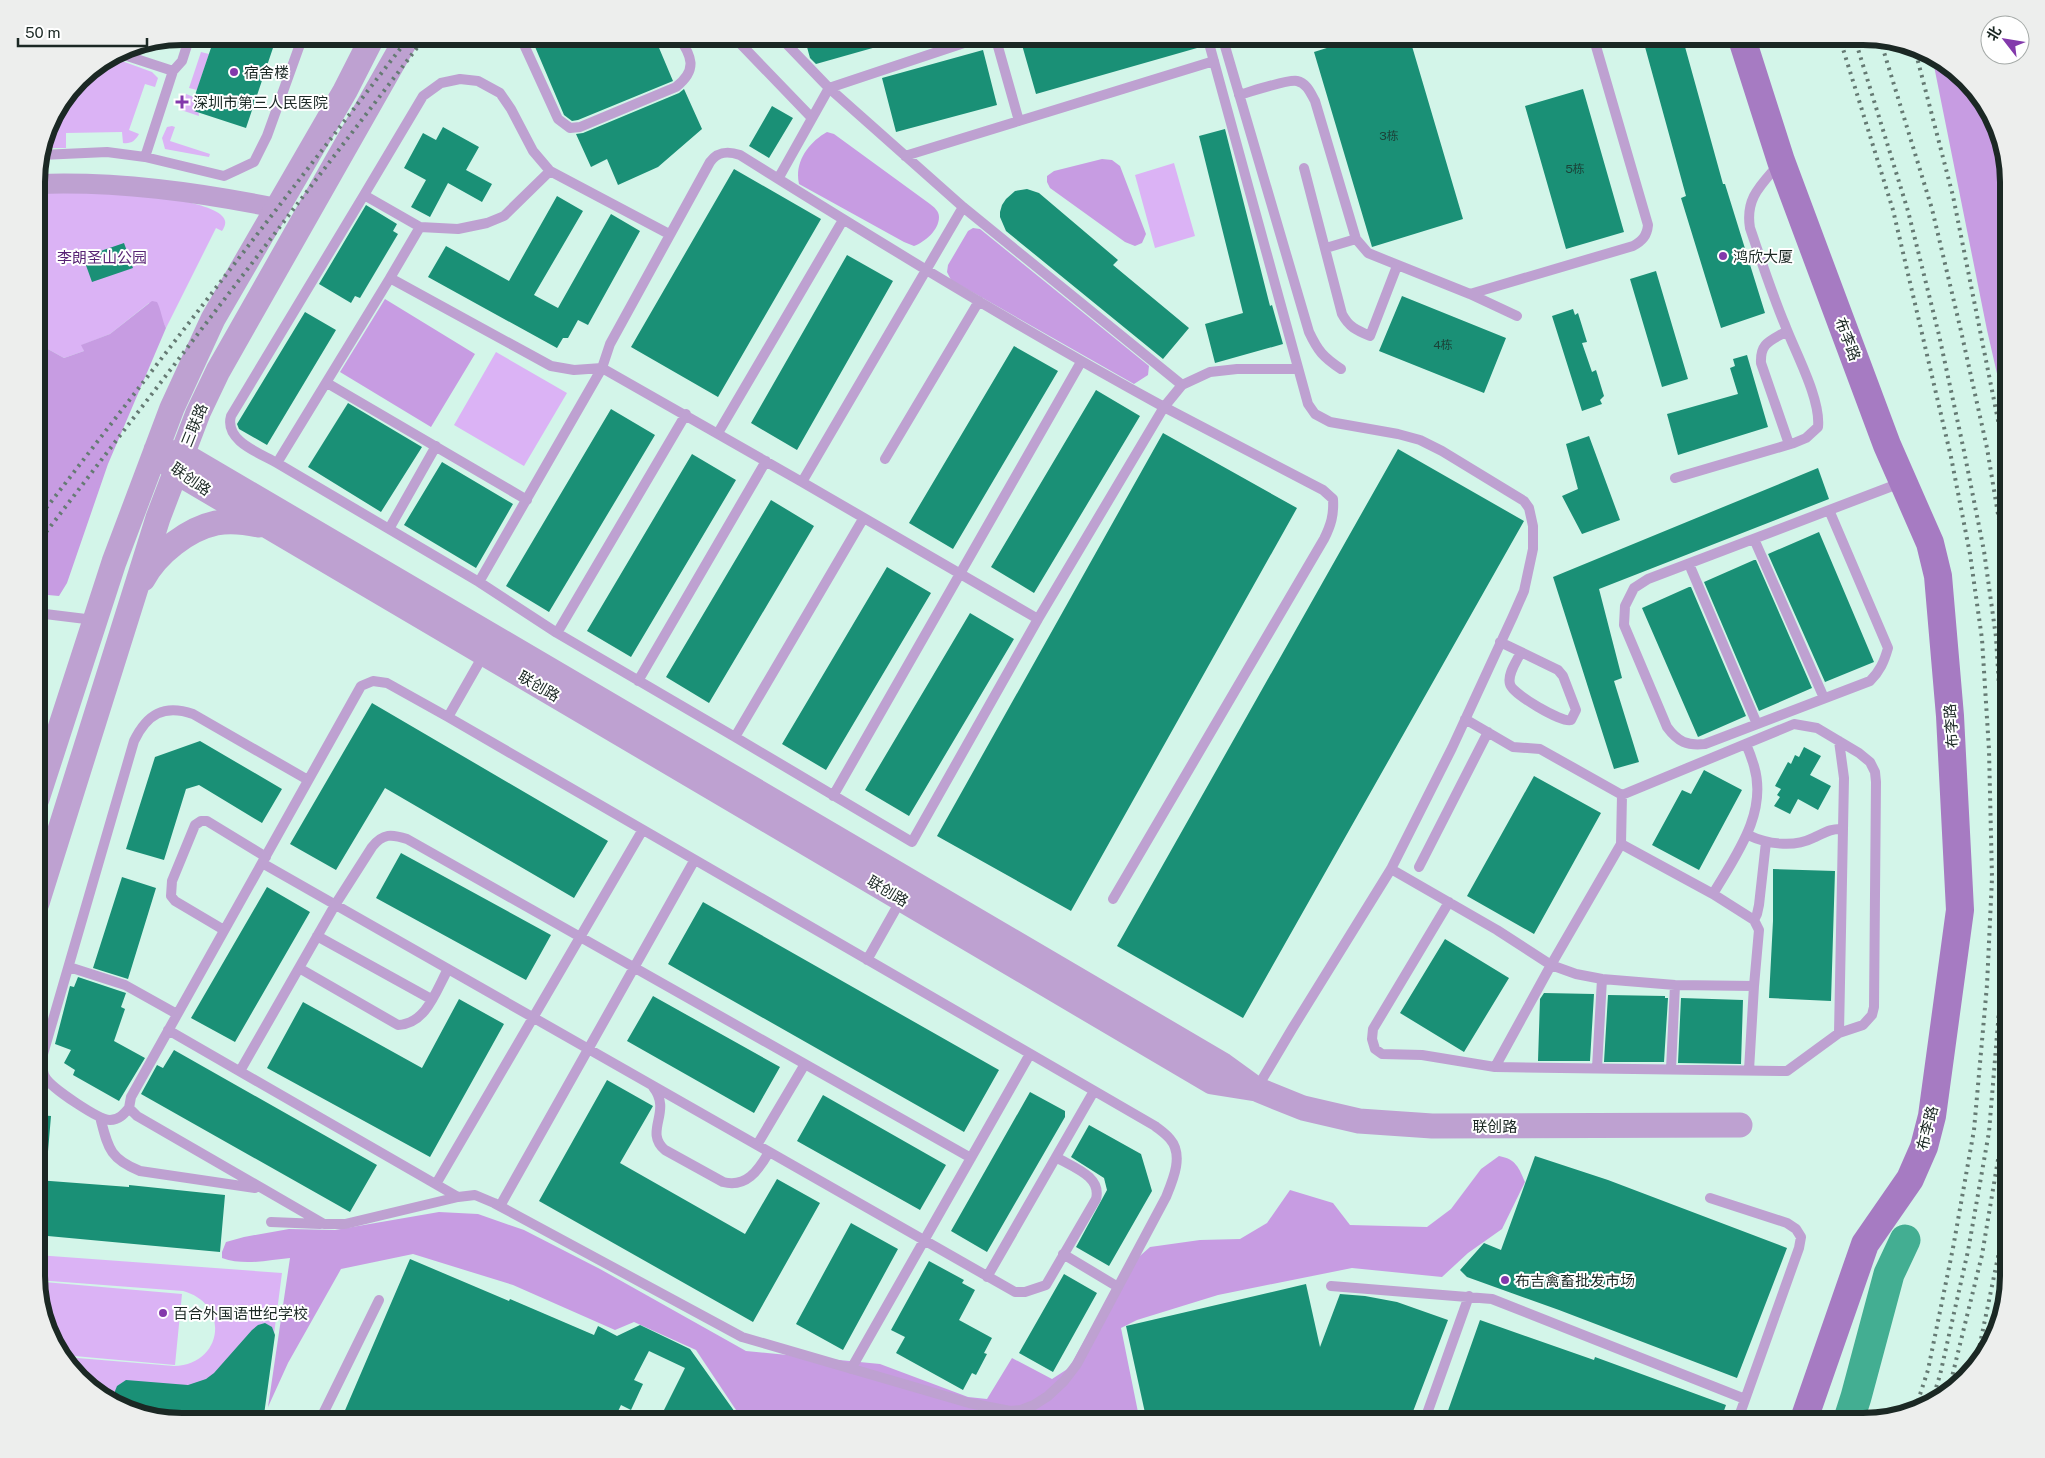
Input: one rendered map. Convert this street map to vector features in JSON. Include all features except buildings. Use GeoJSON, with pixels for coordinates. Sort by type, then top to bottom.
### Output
{"type":"FeatureCollection","features":[{"type":"Feature","properties":{"kind":"main road","name":"布李路"},"geometry":{"type":"LineString","coordinates":[[1744,45],[1781,161],[1887,445],[1930,542],[1938,576],[1950,716],[1960,910],[1932,1116],[1924,1147],[1910,1179],[1865,1244],[1806,1413]]}},
{"type":"Feature","properties":{"kind":"street"},"geometry":{"type":"LineString","coordinates":[[45,772],[114,562],[172,408],[213,319],[345,92],[368,45]]}},
{"type":"Feature","properties":{"kind":"street","name":"三联路"},"geometry":{"type":"LineString","coordinates":[[45,874],[158,518],[198,413],[218,371],[403,45]]}},
{"type":"Feature","properties":{"kind":"street"},"geometry":{"type":"LineString","coordinates":[[45,184],[80,182],[129,185],[236,200],[277,208]]}},
{"type":"Feature","properties":{"kind":"street","name":"联创路"},"geometry":{"type":"LineString","coordinates":[[156,450],[906,891],[1212,1082],[1256,1089],[1303,1108],[1350,1119],[1423,1126],[1740,1125]]}},
{"type":"Feature","properties":{"kind":"street","name":"联创路"},"geometry":{"type":"LineString","coordinates":[[179,463],[266,526],[484,654],[906,891]]}},
{"type":"Feature","properties":{"kind":"street"},"geometry":{"type":"LineString","coordinates":[[132,598],[145,575],[158,558],[178,541],[200,528],[217,523],[240,522],[266,526]]}},
{"type":"Feature","properties":{"kind":"lane"},"geometry":{"type":"LineString","coordinates":[[145,157],[173,71],[182,61],[187,45]]}},
{"type":"Feature","properties":{"kind":"lane"},"geometry":{"type":"LineString","coordinates":[[48,155],[107,152],[145,157],[224,176],[254,162],[267,136],[301,45]]}},
{"type":"Feature","properties":{"kind":"lane"},"geometry":{"type":"LineString","coordinates":[[524,45],[558,119],[570,128],[580,128],[676,87],[684,81],[689,70],[691,59],[684,45]]}},
{"type":"Feature","properties":{"kind":"lane"},"geometry":{"type":"LineString","coordinates":[[742,45],[812,117]]}},
{"type":"Feature","properties":{"kind":"lane"},"geometry":{"type":"LineString","coordinates":[[787,45],[828,88],[963,207],[1182,385]]}},
{"type":"Feature","properties":{"kind":"lane"},"geometry":{"type":"LineString","coordinates":[[778,179],[828,88],[958,45]]}},
{"type":"Feature","properties":{"kind":"lane"},"geometry":{"type":"LineString","coordinates":[[998,45],[1019,121]]}},
{"type":"Feature","properties":{"kind":"lane"},"geometry":{"type":"LineString","coordinates":[[1209,45],[1308,404],[1315,414],[1330,422],[1398,434],[1420,440],[1442,450],[1524,501],[1529,508],[1533,526],[1533,549],[1524,591],[1465,719],[1392,869],[1256,1089]]}},
{"type":"Feature","properties":{"kind":"lane"},"geometry":{"type":"LineString","coordinates":[[1225,45],[1309,332],[1317,349],[1326,359],[1341,369]]}},
{"type":"Feature","properties":{"kind":"lane"},"geometry":{"type":"LineString","coordinates":[[1470,294],[1625,249],[1641,241],[1647,233],[1648,225],[1596,45]]}},
{"type":"Feature","properties":{"kind":"lane"},"geometry":{"type":"LineString","coordinates":[[127,56],[173,71]]}},
{"type":"Feature","properties":{"kind":"lane"},"geometry":{"type":"LineString","coordinates":[[905,156],[1214,62]]}},
{"type":"Feature","properties":{"kind":"lane"},"geometry":{"type":"LineString","coordinates":[[669,234],[550,171],[533,151],[511,109],[500,93],[478,81],[460,79],[441,83],[423,96],[231,416],[229,423],[235,436],[277,463],[479,582],[557,633],[912,842],[1038,619],[1164,407],[1182,385],[1210,372],[1236,369],[1298,369]]}},
{"type":"Feature","properties":{"kind":"lane"},"geometry":{"type":"LineString","coordinates":[[1239,95],[1297,80],[1304,84],[1310,91],[1356,240],[1368,253],[1470,294],[1517,316]]}},
{"type":"Feature","properties":{"kind":"lane"},"geometry":{"type":"LineString","coordinates":[[479,582],[602,368],[610,344],[669,234],[715,156],[730,152],[740,155],[843,220],[1081,362],[1323,490],[1333,499],[1334,512],[1324,539],[1113,899]]}},
{"type":"Feature","properties":{"kind":"lane"},"geometry":{"type":"LineString","coordinates":[[1675,478],[1806,438],[1818,427],[1819,421],[1809,386],[1750,228],[1748,214],[1750,201],[1781,161]]}},
{"type":"Feature","properties":{"kind":"lane"},"geometry":{"type":"LineString","coordinates":[[1304,168],[1342,314],[1348,325],[1370,336],[1397,266]]}},
{"type":"Feature","properties":{"kind":"lane"},"geometry":{"type":"LineString","coordinates":[[364,195],[420,227],[458,229],[486,223],[504,216],[550,171]]}},
{"type":"Feature","properties":{"kind":"lane"},"geometry":{"type":"LineString","coordinates":[[802,482],[963,207]]}},
{"type":"Feature","properties":{"kind":"lane"},"geometry":{"type":"LineString","coordinates":[[718,433],[843,220]]}},
{"type":"Feature","properties":{"kind":"lane"},"geometry":{"type":"LineString","coordinates":[[277,463],[420,227]]}},
{"type":"Feature","properties":{"kind":"lane"},"geometry":{"type":"LineString","coordinates":[[1326,248],[1356,240]]}},
{"type":"Feature","properties":{"kind":"lane"},"geometry":{"type":"LineString","coordinates":[[390,278],[551,366],[574,370],[602,368],[686,414],[863,519],[1038,619]]}},
{"type":"Feature","properties":{"kind":"lane"},"geometry":{"type":"LineString","coordinates":[[885,459],[979,301]]}},
{"type":"Feature","properties":{"kind":"lane"},"geometry":{"type":"LineString","coordinates":[[1787,331],[1765,344],[1761,352],[1762,363],[1789,444]]}},
{"type":"Feature","properties":{"kind":"lane"},"geometry":{"type":"LineString","coordinates":[[833,796],[1081,362]]}},
{"type":"Feature","properties":{"kind":"lane"},"geometry":{"type":"LineString","coordinates":[[327,383],[527,500]]}},
{"type":"Feature","properties":{"kind":"lane"},"geometry":{"type":"LineString","coordinates":[[557,633],[686,414]]}},
{"type":"Feature","properties":{"kind":"lane"},"geometry":{"type":"LineString","coordinates":[[389,528],[436,446]]}},
{"type":"Feature","properties":{"kind":"lane"},"geometry":{"type":"LineString","coordinates":[[638,681],[766,462]]}},
{"type":"Feature","properties":{"kind":"lane"},"geometry":{"type":"LineString","coordinates":[[1829,510],[1888,648],[1879,672],[1870,681],[1706,744],[1694,746],[1683,743],[1673,736],[1667,727],[1624,624],[1625,606],[1634,588],[1648,579],[1689,564],[1829,510],[1904,482]]}},
{"type":"Feature","properties":{"kind":"lane"},"geometry":{"type":"LineString","coordinates":[[735,737],[863,519]]}},
{"type":"Feature","properties":{"kind":"lane"},"geometry":{"type":"LineString","coordinates":[[1754,539],[1824,698]]}},
{"type":"Feature","properties":{"kind":"lane"},"geometry":{"type":"LineString","coordinates":[[1689,564],[1757,724]]}},
{"type":"Feature","properties":{"kind":"lane"},"geometry":{"type":"LineString","coordinates":[[45,614],[95,620]]}},
{"type":"Feature","properties":{"kind":"lane"},"geometry":{"type":"LineString","coordinates":[[1500,642],[1551,666],[1563,676],[1576,710],[1571,720],[1562,720],[1518,695],[1512,689],[1509,683],[1510,676],[1521,652]]}},
{"type":"Feature","properties":{"kind":"lane"},"geometry":{"type":"LineString","coordinates":[[448,717],[484,654]]}},
{"type":"Feature","properties":{"kind":"lane"},"geometry":{"type":"LineString","coordinates":[[45,1077],[52,1086],[100,1117],[109,1120],[117,1119],[129,1108],[131,1098],[168,1030],[361,686],[372,680],[386,683],[448,717],[642,831],[1155,1126],[1172,1140],[1177,1156],[1175,1175],[1166,1197],[1077,1364],[1064,1381],[1034,1406],[1010,1411],[969,1403],[742,1337],[500,1206],[475,1195],[458,1197],[345,1224],[271,1222]]}},
{"type":"Feature","properties":{"kind":"lane"},"geometry":{"type":"LineString","coordinates":[[45,1047],[134,741],[141,726],[150,717],[180,709],[193,714],[308,780]]}},
{"type":"Feature","properties":{"kind":"lane"},"geometry":{"type":"LineString","coordinates":[[1465,719],[1513,746],[1540,748],[1622,795]]}},
{"type":"Feature","properties":{"kind":"lane"},"geometry":{"type":"LineString","coordinates":[[1449,902],[1373,1029],[1372,1039],[1375,1049],[1382,1054],[1422,1055],[1495,1067],[1787,1071],[1839,1033],[1868,1021],[1874,1007],[1876,782],[1875,772],[1870,762],[1859,753],[1817,728],[1794,724],[1622,795]]}},
{"type":"Feature","properties":{"kind":"lane"},"geometry":{"type":"LineString","coordinates":[[1419,867],[1488,732]]}},
{"type":"Feature","properties":{"kind":"lane"},"geometry":{"type":"LineString","coordinates":[[1839,741],[1844,778],[1839,1033]]}},
{"type":"Feature","properties":{"kind":"lane"},"geometry":{"type":"LineString","coordinates":[[1713,894],[1748,835],[1757,800],[1755,767],[1746,744]]}},
{"type":"Feature","properties":{"kind":"lane"},"geometry":{"type":"LineString","coordinates":[[1495,1067],[1551,965],[1622,844],[1622,795]]}},
{"type":"Feature","properties":{"kind":"lane"},"geometry":{"type":"LineString","coordinates":[[224,930],[176,901],[171,896],[172,881],[196,824],[201,821],[207,821],[335,905],[1015,1292],[1036,1290],[1046,1285],[1096,1199],[1098,1192],[1092,1178],[1056,1157]]}},
{"type":"Feature","properties":{"kind":"lane"},"geometry":{"type":"LineString","coordinates":[[1748,835],[1766,842],[1787,844],[1801,842],[1829,830],[1843,829]]}},
{"type":"Feature","properties":{"kind":"lane"},"geometry":{"type":"LineString","coordinates":[[436,1184],[642,831]]}},
{"type":"Feature","properties":{"kind":"lane"},"geometry":{"type":"LineString","coordinates":[[240,1071],[335,905],[379,838],[396,835],[407,839],[581,936],[971,1158]]}},
{"type":"Feature","properties":{"kind":"lane"},"geometry":{"type":"LineString","coordinates":[[1754,920],[1758,914],[1766,842]]}},
{"type":"Feature","properties":{"kind":"lane"},"geometry":{"type":"LineString","coordinates":[[1622,844],[1713,894],[1754,920],[1759,930],[1748,1070]]}},
{"type":"Feature","properties":{"kind":"lane"},"geometry":{"type":"LineString","coordinates":[[500,1206],[694,861]]}},
{"type":"Feature","properties":{"kind":"lane"},"geometry":{"type":"LineString","coordinates":[[1392,869],[1497,930],[1551,965],[1576,974],[1602,979],[1675,985],[1754,986]]}},
{"type":"Feature","properties":{"kind":"lane"},"geometry":{"type":"LineString","coordinates":[[867,960],[906,891]]}},
{"type":"Feature","properties":{"kind":"lane"},"geometry":{"type":"LineString","coordinates":[[317,936],[431,999]]}},
{"type":"Feature","properties":{"kind":"lane"},"geometry":{"type":"LineString","coordinates":[[68,967],[125,985],[177,1014]]}},
{"type":"Feature","properties":{"kind":"lane"},"geometry":{"type":"LineString","coordinates":[[299,968],[398,1025],[408,1025],[417,1020],[448,969]]}},
{"type":"Feature","properties":{"kind":"lane"},"geometry":{"type":"LineString","coordinates":[[1597,1068],[1602,979]]}},
{"type":"Feature","properties":{"kind":"lane"},"geometry":{"type":"LineString","coordinates":[[1671,1069],[1675,985]]}},
{"type":"Feature","properties":{"kind":"lane"},"geometry":{"type":"LineString","coordinates":[[168,1030],[458,1197]]}},
{"type":"Feature","properties":{"kind":"lane"},"geometry":{"type":"LineString","coordinates":[[851,1369],[1030,1054]]}},
{"type":"Feature","properties":{"kind":"lane"},"geometry":{"type":"LineString","coordinates":[[757,1145],[805,1064]]}},
{"type":"Feature","properties":{"kind":"lane"},"geometry":{"type":"LineString","coordinates":[[652,1086],[659,1094],[662,1104],[655,1136],[658,1144],[665,1150],[723,1182],[732,1184],[752,1177],[769,1152]]}},
{"type":"Feature","properties":{"kind":"lane"},"geometry":{"type":"LineString","coordinates":[[987,1277],[1094,1091]]}},
{"type":"Feature","properties":{"kind":"lane"},"geometry":{"type":"LineString","coordinates":[[129,1108],[137,1116],[324,1224]]}},
{"type":"Feature","properties":{"kind":"lane"},"geometry":{"type":"LineString","coordinates":[[100,1117],[108,1146],[115,1158],[126,1166],[140,1171],[263,1190]]}},
{"type":"Feature","properties":{"kind":"lane"},"geometry":{"type":"LineString","coordinates":[[1710,1198],[1787,1223],[1796,1229],[1801,1237],[1799,1248],[1740,1413]]}},
{"type":"Feature","properties":{"kind":"lane"},"geometry":{"type":"LineString","coordinates":[[1063,1254],[1118,1287]]}},
{"type":"Feature","properties":{"kind":"lane"},"geometry":{"type":"LineString","coordinates":[[1331,1286],[1492,1299],[1745,1399]]}},
{"type":"Feature","properties":{"kind":"lane"},"geometry":{"type":"LineString","coordinates":[[1427,1413],[1469,1296]]}},
{"type":"Feature","properties":{"kind":"lane"},"geometry":{"type":"LineString","coordinates":[[323,1413],[379,1300]]}},
{"type":"Feature","properties":{"kind":"green space"},"geometry":{"type":"Polygon","coordinates":[[[201,52],[209,54],[197,90],[189,88],[201,52]]]}},
{"type":"Feature","properties":{"kind":"green space"},"geometry":{"type":"Polygon","coordinates":[[[119,60],[152,72],[158,78],[155,87],[145,84],[129,130],[139,134],[132,142],[123,143],[122,132],[66,133],[66,148],[50,148],[55,129],[73,99],[99,73],[119,60]]]}},
{"type":"Feature","properties":{"kind":"green space"},"geometry":{"type":"Polygon","coordinates":[[[186,94],[194,97],[193,101],[197,103],[199,116],[181,110],[186,94]]]}},
{"type":"Feature","properties":{"kind":"green space"},"geometry":{"type":"Polygon","coordinates":[[[167,127],[175,127],[170,141],[210,154],[209,157],[165,149],[162,138],[167,127]]]}},
{"type":"Feature","properties":{"kind":"green space"},"geometry":{"type":"Polygon","coordinates":[[[1174,163],[1195,236],[1155,248],[1135,175],[1174,163]]]}},
{"type":"Feature","properties":{"kind":"green space","name":"李朗圣山公园"},"geometry":{"type":"Polygon","coordinates":[[[116,192],[173,199],[216,211],[223,217],[225,226],[222,231],[216,228],[166,328],[160,315],[160,310],[149,303],[110,334],[82,345],[84,351],[64,358],[45,347],[45,193],[116,192]]]}},
{"type":"Feature","properties":{"kind":"green space"},"geometry":{"type":"Polygon","coordinates":[[[496,352],[567,393],[524,466],[454,425],[496,352]]]}},
{"type":"Feature","properties":{"kind":"green space"},"geometry":{"type":"Polygon","coordinates":[[[45,1256],[282,1273],[264,1410],[110,1393],[85,1373],[72,1358],[174,1366],[190,1363],[203,1356],[211,1345],[215,1333],[214,1320],[209,1308],[198,1298],[183,1291],[45,1281],[45,1256]]]}},
{"type":"Feature","properties":{"kind":"green space"},"geometry":{"type":"Polygon","coordinates":[[[45,1282],[182,1294],[175,1365],[71,1356],[55,1329],[45,1282]]]}},
{"type":"Feature","properties":{"kind":"shaded area"},"geometry":{"type":"Polygon","coordinates":[[[1934,64],[1960,85],[1977,106],[1993,138],[1997,155],[2000,173],[2000,387],[1934,64]]]}},
{"type":"Feature","properties":{"kind":"shaded area"},"geometry":{"type":"Polygon","coordinates":[[[827,132],[834,134],[935,208],[939,215],[938,222],[931,235],[923,242],[914,246],[799,184],[799,168],[804,154],[814,141],[827,132]]]}},
{"type":"Feature","properties":{"kind":"shaded area"},"geometry":{"type":"Polygon","coordinates":[[[1102,159],[1112,160],[1120,166],[1146,234],[1142,243],[1135,246],[1125,242],[1050,188],[1047,182],[1047,176],[1054,171],[1102,159]]]}},
{"type":"Feature","properties":{"kind":"shaded area"},"geometry":{"type":"Polygon","coordinates":[[[973,228],[980,229],[1149,366],[1148,375],[1134,384],[951,280],[947,272],[948,265],[968,231],[973,228]]]}},
{"type":"Feature","properties":{"kind":"shaded area"},"geometry":{"type":"Polygon","coordinates":[[[385,299],[475,354],[431,427],[340,372],[385,299]]]}},
{"type":"Feature","properties":{"kind":"shaded area"},"geometry":{"type":"Polygon","coordinates":[[[152,301],[157,302],[166,328],[108,464],[67,583],[59,596],[45,595],[45,347],[64,358],[84,351],[81,345],[110,334],[152,301]]]}},
{"type":"Feature","properties":{"kind":"shaded area"},"geometry":{"type":"Polygon","coordinates":[[[1499,1156],[1505,1157],[1519,1168],[1525,1182],[1502,1229],[1468,1253],[1442,1277],[1352,1268],[1218,1295],[1137,1320],[1121,1328],[1138,1413],[738,1413],[696,1350],[634,1322],[615,1330],[513,1285],[413,1254],[341,1269],[288,1363],[268,1407],[290,1258],[239,1262],[222,1258],[226,1242],[289,1229],[335,1230],[439,1212],[478,1214],[524,1230],[600,1269],[746,1351],[880,1364],[968,1397],[987,1399],[1012,1358],[1052,1379],[1069,1368],[1123,1271],[1150,1247],[1200,1240],[1240,1239],[1267,1223],[1290,1190],[1333,1203],[1350,1225],[1427,1227],[1451,1209],[1481,1169],[1499,1156]]]}},
{"type":"Feature","properties":{"kind":"shaded area"},"geometry":{"type":"Polygon","coordinates":[[[2000,1281],[1993,1320],[1985,1339],[2000,1281]]]}},
{"type":"Feature","properties":{"kind":"waterway"},"geometry":{"type":"LineString","coordinates":[[1851,1413],[1889,1274],[1905,1240]]}},
{"type":"Feature","properties":{"kind":"railway"},"geometry":{"type":"LineString","coordinates":[[45,510],[403,45]]}},
{"type":"Feature","properties":{"kind":"railway"},"geometry":{"type":"LineString","coordinates":[[45,534],[419,45]]}},
{"type":"Feature","properties":{"kind":"railway"},"geometry":{"type":"LineString","coordinates":[[1842,45],[1893,210],[1951,457],[1970,554],[1982,639],[1989,750],[1992,878],[1987,985],[1974,1130],[1953,1248],[1928,1370],[1918,1402]]}},
{"type":"Feature","properties":{"kind":"railway"},"geometry":{"type":"LineString","coordinates":[[1857,45],[1908,211],[1939,335],[1984,551],[1996,637],[2000,702]]}},
{"type":"Feature","properties":{"kind":"railway"},"geometry":{"type":"LineString","coordinates":[[1882,47],[1932,209],[1987,448],[2000,526]]}},
{"type":"Feature","properties":{"kind":"railway"},"geometry":{"type":"LineString","coordinates":[[1917,56],[1953,196],[2000,430]]}},
{"type":"Feature","properties":{"kind":"railway"},"geometry":{"type":"LineString","coordinates":[[1935,1393],[1968,1251],[1989,1132],[2000,999]]}},
{"type":"Feature","properties":{"kind":"railway"},"geometry":{"type":"LineString","coordinates":[[1951,1380],[1982,1255],[2000,1148]]}},
{"type":"Feature","properties":{"kind":"railway"},"geometry":{"type":"LineString","coordinates":[[1979,1349],[2000,1247]]}},
{"type":"Feature","properties":{"kind":"place","name":"宿舍楼"},"geometry":{"type":"Point","coordinates":[234,72]}},
{"type":"Feature","properties":{"kind":"place","name":"深圳市第三人民医院"},"geometry":{"type":"Point","coordinates":[182,102]}},
{"type":"Feature","properties":{"kind":"place","name":"鸿欣大厦"},"geometry":{"type":"Point","coordinates":[1723,256]}},
{"type":"Feature","properties":{"kind":"place","name":"布吉禽畜批发市场"},"geometry":{"type":"Point","coordinates":[1505,1280]}},
{"type":"Feature","properties":{"kind":"place","name":"百合外国语世纪学校"},"geometry":{"type":"Point","coordinates":[163,1313]}}]}
